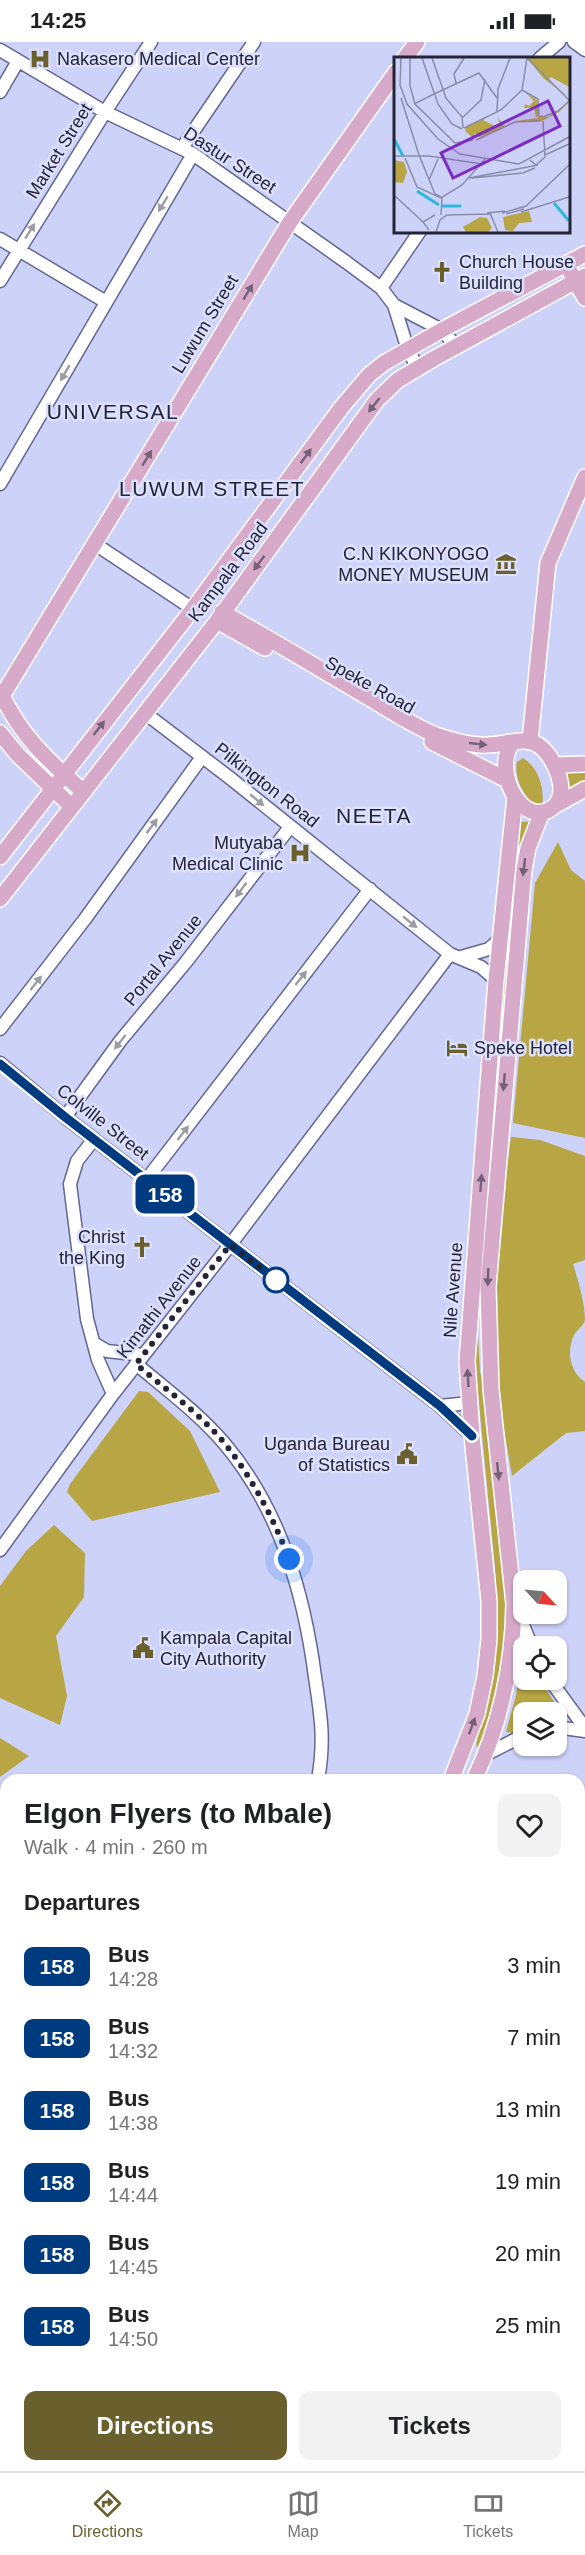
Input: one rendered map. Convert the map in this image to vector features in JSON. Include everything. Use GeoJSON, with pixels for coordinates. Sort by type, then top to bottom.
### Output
{"type":"FeatureCollection","features":[{"type":"Feature","properties":{"kind":"main road"},"geometry":{"type":"LineString","coordinates":[[406,57],[417,42]]}},
{"type":"Feature","properties":{"kind":"main road","name":"Luwum Street"},"geometry":{"type":"LineString","coordinates":[[1,693],[290,222],[394,75]]}},
{"type":"Feature","properties":{"kind":"main road","name":"Kampala Road"},"geometry":{"type":"LineString","coordinates":[[0,857],[193,609],[358,388],[384,363],[585,254]]}},
{"type":"Feature","properties":{"kind":"main road"},"geometry":{"type":"LineString","coordinates":[[567,265],[580,279],[585,298]]}},
{"type":"Feature","properties":{"kind":"main road","name":"Kampala Road"},"geometry":{"type":"LineString","coordinates":[[0,899],[220,616],[377,400],[398,380],[418,368],[580,279]]}},
{"type":"Feature","properties":{"kind":"main road"},"geometry":{"type":"LineString","coordinates":[[530,741],[548,563],[585,477]]}},
{"type":"Feature","properties":{"kind":"main road","name":"Speke Road"},"geometry":{"type":"LineString","coordinates":[[220,616],[433,734],[481,745],[512,744]]}},
{"type":"Feature","properties":{"kind":"main road","name":"Speke Road"},"geometry":{"type":"LineString","coordinates":[[220,616],[388,719],[507,780]]}},
{"type":"Feature","properties":{"kind":"main road"},"geometry":{"type":"LineString","coordinates":[[1,693],[6,707],[20,728],[63,774],[84,792]]}},
{"type":"Feature","properties":{"kind":"main road"},"geometry":{"type":"LineString","coordinates":[[0,733],[17,754],[71,806]]}},
{"type":"Feature","properties":{"kind":"main road"},"geometry":{"type":"LineString","coordinates":[[556,805],[560,785],[556,765],[545,751],[530,741],[520,740],[512,744],[506,756],[507,780],[514,796],[526,807],[542,812],[556,805],[585,789]]}},
{"type":"Feature","properties":{"kind":"main road"},"geometry":{"type":"LineString","coordinates":[[556,765],[585,764]]}},
{"type":"Feature","properties":{"kind":"main road","name":"Nile Avenue"},"geometry":{"type":"LineString","coordinates":[[453,1774],[477,1714],[485,1676],[489,1639],[489,1601],[472,1436],[467,1361],[496,980],[514,796]]}},
{"type":"Feature","properties":{"kind":"main road","name":"Nile Avenue"},"geometry":{"type":"LineString","coordinates":[[513,1595],[490,1389],[488,1287],[524,870],[528,848],[542,812]]}},
{"type":"Feature","properties":{"kind":"main road","name":"Nile Avenue"},"geometry":{"type":"LineString","coordinates":[[477,1774],[487,1754],[506,1684],[514,1624]]}},
{"type":"Feature","properties":{"kind":"street","name":"Market Street"},"geometry":{"type":"LineString","coordinates":[[0,281],[151,42]]}},
{"type":"Feature","properties":{"kind":"street"},"geometry":{"type":"LineString","coordinates":[[0,483],[106,302],[188,151],[254,42]]}},
{"type":"Feature","properties":{"kind":"street"},"geometry":{"type":"LineString","coordinates":[[541,57],[559,42]]}},
{"type":"Feature","properties":{"kind":"street"},"geometry":{"type":"LineString","coordinates":[[574,42],[585,50]]}},
{"type":"Feature","properties":{"kind":"street","name":"Dastur Street"},"geometry":{"type":"LineString","coordinates":[[0,50],[105,112],[188,151],[381,288],[394,305],[408,350],[418,368]]}},
{"type":"Feature","properties":{"kind":"street"},"geometry":{"type":"LineString","coordinates":[[0,92],[18,61]]}},
{"type":"Feature","properties":{"kind":"street"},"geometry":{"type":"LineString","coordinates":[[381,288],[419,232]]}},
{"type":"Feature","properties":{"kind":"street"},"geometry":{"type":"LineString","coordinates":[[0,239],[106,302]]}},
{"type":"Feature","properties":{"kind":"street","name":"Dastur Street"},"geometry":{"type":"LineString","coordinates":[[394,305],[442,330],[456,346]]}},
{"type":"Feature","properties":{"kind":"street"},"geometry":{"type":"LineString","coordinates":[[94,544],[193,609]]}},
{"type":"Feature","properties":{"kind":"street","name":"Pilkington Road"},"geometry":{"type":"LineString","coordinates":[[144,713],[456,956]]}},
{"type":"Feature","properties":{"kind":"street"},"geometry":{"type":"LineString","coordinates":[[0,1029],[85,919],[202,757]]}},
{"type":"Feature","properties":{"kind":"street","name":"Portal Avenue"},"geometry":{"type":"LineString","coordinates":[[65,1117],[121,1040],[186,962],[290,827]]}},
{"type":"Feature","properties":{"kind":"street"},"geometry":{"type":"LineString","coordinates":[[147,1179],[370,889]]}},
{"type":"Feature","properties":{"kind":"street"},"geometry":{"type":"LineString","coordinates":[[456,956],[489,949],[500,939]]}},
{"type":"Feature","properties":{"kind":"street"},"geometry":{"type":"LineString","coordinates":[[456,956],[489,972],[496,980]]}},
{"type":"Feature","properties":{"kind":"street","name":"Kimathi Avenue"},"geometry":{"type":"LineString","coordinates":[[0,1550],[113,1394],[456,956]]}},
{"type":"Feature","properties":{"kind":"street","name":"Colville Street"},"geometry":{"type":"LineString","coordinates":[[0,1064],[65,1117],[440,1406],[472,1436]]}},
{"type":"Feature","properties":{"kind":"street"},"geometry":{"type":"LineString","coordinates":[[94,1139],[77,1161],[70,1184],[87,1319],[98,1360],[113,1394]]}},
{"type":"Feature","properties":{"kind":"street"},"geometry":{"type":"LineString","coordinates":[[95,1344],[107,1351],[140,1359],[225,1445],[258,1494],[283,1544],[308,1626],[323,1735],[319,1774]]}},
{"type":"Feature","properties":{"kind":"street"},"geometry":{"type":"LineString","coordinates":[[440,1406],[469,1403]]}},
{"type":"Feature","properties":{"kind":"street"},"geometry":{"type":"LineString","coordinates":[[557,1690],[585,1730]]}},
{"type":"Feature","properties":{"kind":"street"},"geometry":{"type":"LineString","coordinates":[[567,1728],[585,1730]]}},
{"type":"Feature","properties":{"kind":"street"},"geometry":{"type":"LineString","coordinates":[[487,1754],[513,1741]]}},
{"type":"Feature","properties":{"kind":"shaded area"},"geometry":{"type":"Polygon","coordinates":[[[523,758],[533,767],[539,778],[542,805],[533,804],[525,795],[520,784],[516,768],[517,762],[523,758]]]}},
{"type":"Feature","properties":{"kind":"shaded area"},"geometry":{"type":"Polygon","coordinates":[[[566,773],[585,773],[585,787],[565,794],[568,782],[566,773]]]}},
{"type":"Feature","properties":{"kind":"shaded area"},"geometry":{"type":"Polygon","coordinates":[[[513,815],[523,822],[535,821],[515,892],[480,1258],[478,1335],[506,1606],[498,1688],[480,1748],[478,1748],[476,1744],[492,1686],[498,1621],[473,1341],[513,815]]]}},
{"type":"Feature","properties":{"kind":"shaded area"},"geometry":{"type":"Polygon","coordinates":[[[558,842],[571,870],[585,881],[585,1138],[513,1123],[535,883],[558,842]]]}},
{"type":"Feature","properties":{"kind":"shaded area"},"geometry":{"type":"Polygon","coordinates":[[[511,1137],[540,1140],[585,1156],[585,1260],[573,1264],[583,1299],[585,1320],[574,1335],[570,1355],[576,1373],[585,1382],[585,1431],[566,1433],[512,1476],[492,1359],[493,1266],[511,1137]]]}},
{"type":"Feature","properties":{"kind":"shaded area"},"geometry":{"type":"Polygon","coordinates":[[[139,1391],[148,1392],[190,1431],[220,1492],[92,1521],[67,1492],[70,1484],[139,1391]]]}},
{"type":"Feature","properties":{"kind":"shaded area"},"geometry":{"type":"Polygon","coordinates":[[[54,1525],[85,1553],[84,1597],[56,1636],[67,1696],[60,1725],[0,1698],[0,1586],[26,1551],[54,1525]]]}},
{"type":"Feature","properties":{"kind":"shaded area"},"geometry":{"type":"Polygon","coordinates":[[[517,1690],[547,1690],[554,1702],[514,1702],[517,1690]]]}},
{"type":"Feature","properties":{"kind":"shaded area"},"geometry":{"type":"Polygon","coordinates":[[[513,1706],[513,1733],[506,1732],[513,1706]]]}},
{"type":"Feature","properties":{"kind":"shaded area"},"geometry":{"type":"Polygon","coordinates":[[[0,1738],[29,1756],[4,1774],[0,1774],[0,1738]]]}},
{"type":"Feature","properties":{"kind":"bus line","name":"158"},"geometry":{"type":"LineString","coordinates":[[0,1064],[27,1083],[65,1117],[440,1406],[472,1436]]}},
{"type":"Feature","properties":{"kind":"place","name":"Nakasero Medical Center"},"geometry":{"type":"Point","coordinates":[40,59]}},
{"type":"Feature","properties":{"kind":"place","name":"Church House Building"},"geometry":{"type":"Point","coordinates":[442,272]}},
{"type":"Feature","properties":{"kind":"place","name":"C.N KIKONYOGO MONEY MUSEUM"},"geometry":{"type":"Point","coordinates":[506,564]}},
{"type":"Feature","properties":{"kind":"place","name":"Mutyaba Medical Clinic"},"geometry":{"type":"Point","coordinates":[300,853]}},
{"type":"Feature","properties":{"kind":"place","name":"Speke Hotel"},"geometry":{"type":"Point","coordinates":[457,1048]}},
{"type":"Feature","properties":{"kind":"place","name":"Christ the King"},"geometry":{"type":"Point","coordinates":[142,1247]}},
{"type":"Feature","properties":{"kind":"place","name":"Uganda Bureau of Statistics"},"geometry":{"type":"Point","coordinates":[407,1454]}},
{"type":"Feature","properties":{"kind":"place","name":"Kampala Capital City Authority"},"geometry":{"type":"Point","coordinates":[143,1648]}},
{"type":"Feature","properties":{"kind":"district","name":"UNIVERSAL"},"geometry":{"type":"Point","coordinates":[113,412]}},
{"type":"Feature","properties":{"kind":"district","name":"LUWUM STREET"},"geometry":{"type":"Point","coordinates":[212,489]}},
{"type":"Feature","properties":{"kind":"district","name":"NEETA"},"geometry":{"type":"Point","coordinates":[374,816]}},
{"type":"Feature","properties":{"kind":"route"},"geometry":{"type":"LineString","coordinates":[[276,1280],[230,1245],[136,1364],[204,1422],[225,1445],[258,1494],[289,1559]]}}]}
